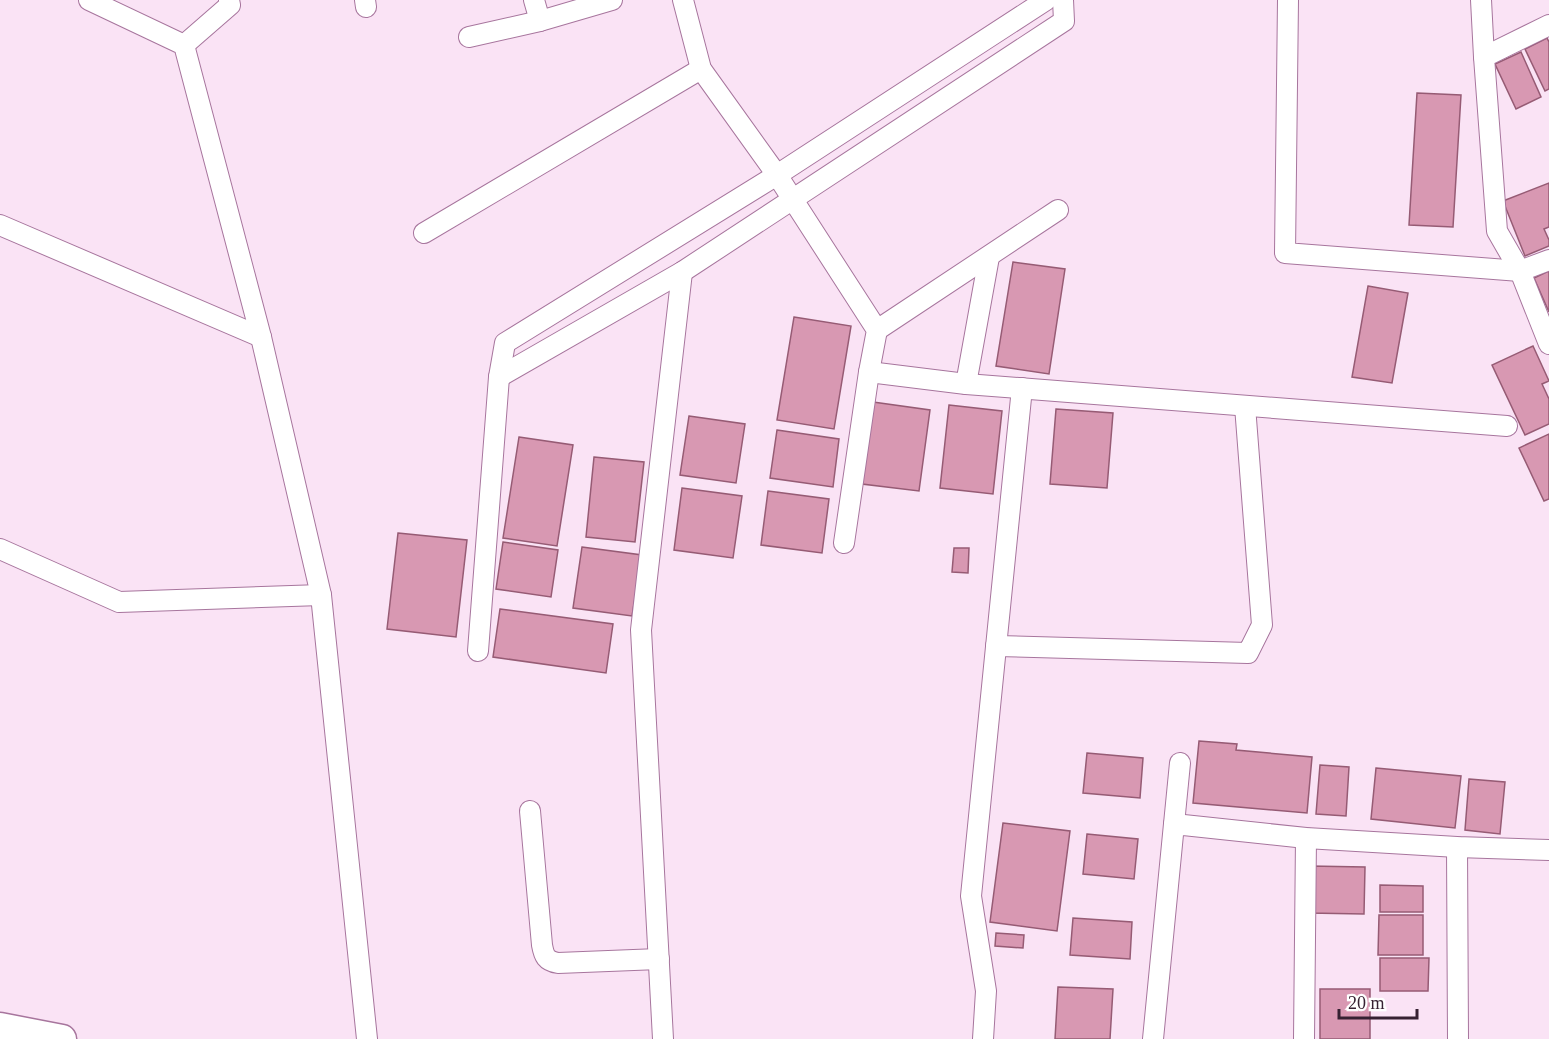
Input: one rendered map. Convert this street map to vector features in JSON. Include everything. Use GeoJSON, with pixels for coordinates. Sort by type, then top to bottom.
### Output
{"type":"FeatureCollection","features":[{"type":"Feature","properties":{"kind":"street"},"geometry":{"type":"LineString","coordinates":[[89,0],[184,45],[261,337],[321,595],[367,1039]]}},
{"type":"Feature","properties":{"kind":"street"},"geometry":{"type":"LineString","coordinates":[[184,45],[230,5],[229,0]]}},
{"type":"Feature","properties":{"kind":"street"},"geometry":{"type":"LineString","coordinates":[[534,0],[540,21]]}},
{"type":"Feature","properties":{"kind":"street"},"geometry":{"type":"LineString","coordinates":[[469,37],[540,21],[612,0]]}},
{"type":"Feature","properties":{"kind":"street"},"geometry":{"type":"LineString","coordinates":[[683,0],[701,69],[794,199],[877,330],[844,543]]}},
{"type":"Feature","properties":{"kind":"street"},"geometry":{"type":"LineString","coordinates":[[478,651],[499,377],[506,343],[777,175],[1046,0]]}},
{"type":"Feature","properties":{"kind":"street"},"geometry":{"type":"LineString","coordinates":[[499,377],[682,272],[1064,21],[1063,0]]}},
{"type":"Feature","properties":{"kind":"street"},"geometry":{"type":"LineString","coordinates":[[1288,0],[1285,253],[1520,271],[1549,260]]}},
{"type":"Feature","properties":{"kind":"street"},"geometry":{"type":"LineString","coordinates":[[1481,0],[1497,231],[1520,271],[1549,344]]}},
{"type":"Feature","properties":{"kind":"street"},"geometry":{"type":"LineString","coordinates":[[1484,57],[1549,25]]}},
{"type":"Feature","properties":{"kind":"street"},"geometry":{"type":"LineString","coordinates":[[424,233],[701,69]]}},
{"type":"Feature","properties":{"kind":"street"},"geometry":{"type":"LineString","coordinates":[[877,330],[1058,210]]}},
{"type":"Feature","properties":{"kind":"street"},"geometry":{"type":"LineString","coordinates":[[0,225],[261,337]]}},
{"type":"Feature","properties":{"kind":"street"},"geometry":{"type":"LineString","coordinates":[[966,384],[989,257]]}},
{"type":"Feature","properties":{"kind":"street"},"geometry":{"type":"LineString","coordinates":[[663,1039],[641,630],[682,272]]}},
{"type":"Feature","properties":{"kind":"street"},"geometry":{"type":"LineString","coordinates":[[869,372],[966,384],[1508,426]]}},
{"type":"Feature","properties":{"kind":"street"},"geometry":{"type":"LineString","coordinates":[[983,1039],[986,991],[971,896],[1022,388]]}},
{"type":"Feature","properties":{"kind":"street"},"geometry":{"type":"LineString","coordinates":[[996,646],[1248,653],[1262,625],[1245,406]]}},
{"type":"Feature","properties":{"kind":"street"},"geometry":{"type":"LineString","coordinates":[[0,549],[119,602],[321,595]]}},
{"type":"Feature","properties":{"kind":"street"},"geometry":{"type":"LineString","coordinates":[[1153,1039],[1180,762]]}},
{"type":"Feature","properties":{"kind":"street"},"geometry":{"type":"LineString","coordinates":[[530,811],[544,956],[550,962],[558,963],[659,959]]}},
{"type":"Feature","properties":{"kind":"street"},"geometry":{"type":"LineString","coordinates":[[1174,824],[1306,838],[1549,850]]}},
{"type":"Feature","properties":{"kind":"street"},"geometry":{"type":"LineString","coordinates":[[1304,1039],[1306,838]]}},
{"type":"Feature","properties":{"kind":"street"},"geometry":{"type":"LineString","coordinates":[[1457,847],[1458,1039]]}},
{"type":"Feature","properties":{"kind":"street"},"geometry":{"type":"LineString","coordinates":[[0,1027],[62,1039]]}},
{"type":"Feature","properties":{"kind":"building"},"geometry":{"type":"Polygon","coordinates":[[[1547,38],[1549,42],[1549,89],[1545,91],[1525,49],[1547,38]]]}},
{"type":"Feature","properties":{"kind":"building"},"geometry":{"type":"Polygon","coordinates":[[[1521,52],[1541,97],[1516,109],[1495,64],[1521,52]]]}},
{"type":"Feature","properties":{"kind":"building"},"geometry":{"type":"Polygon","coordinates":[[[1417,93],[1461,95],[1453,227],[1409,225],[1417,93]]]}},
{"type":"Feature","properties":{"kind":"building"},"geometry":{"type":"Polygon","coordinates":[[[1549,183],[1549,227],[1544,229],[1549,246],[1525,256],[1503,201],[1549,183]]]}},
{"type":"Feature","properties":{"kind":"building"},"geometry":{"type":"Polygon","coordinates":[[[1013,262],[1065,269],[1049,374],[996,366],[1013,262]]]}},
{"type":"Feature","properties":{"kind":"building"},"geometry":{"type":"Polygon","coordinates":[[[1549,271],[1549,312],[1534,278],[1549,271]]]}},
{"type":"Feature","properties":{"kind":"building"},"geometry":{"type":"Polygon","coordinates":[[[1368,286],[1408,293],[1392,383],[1352,377],[1368,286]]]}},
{"type":"Feature","properties":{"kind":"building"},"geometry":{"type":"Polygon","coordinates":[[[794,317],[851,326],[834,429],[777,420],[794,317]]]}},
{"type":"Feature","properties":{"kind":"building"},"geometry":{"type":"Polygon","coordinates":[[[1533,346],[1549,381],[1542,384],[1549,399],[1549,424],[1525,435],[1492,365],[1533,346]]]}},
{"type":"Feature","properties":{"kind":"building"},"geometry":{"type":"Polygon","coordinates":[[[873,402],[930,410],[919,491],[862,484],[873,402]]]}},
{"type":"Feature","properties":{"kind":"building"},"geometry":{"type":"Polygon","coordinates":[[[949,405],[1002,411],[993,494],[940,488],[949,405]]]}},
{"type":"Feature","properties":{"kind":"building"},"geometry":{"type":"Polygon","coordinates":[[[1056,409],[1113,413],[1107,488],[1050,484],[1056,409]]]}},
{"type":"Feature","properties":{"kind":"building"},"geometry":{"type":"Polygon","coordinates":[[[689,416],[745,424],[736,483],[680,475],[689,416]]]}},
{"type":"Feature","properties":{"kind":"building"},"geometry":{"type":"Polygon","coordinates":[[[777,430],[839,439],[833,487],[770,478],[777,430]]]}},
{"type":"Feature","properties":{"kind":"building"},"geometry":{"type":"Polygon","coordinates":[[[1549,434],[1549,499],[1544,501],[1519,448],[1549,434]]]}},
{"type":"Feature","properties":{"kind":"building"},"geometry":{"type":"Polygon","coordinates":[[[519,437],[573,445],[557,546],[503,538],[519,437]]]}},
{"type":"Feature","properties":{"kind":"building"},"geometry":{"type":"Polygon","coordinates":[[[594,457],[644,462],[635,542],[586,537],[594,457]]]}},
{"type":"Feature","properties":{"kind":"building"},"geometry":{"type":"Polygon","coordinates":[[[682,488],[742,496],[733,558],[674,550],[682,488]]]}},
{"type":"Feature","properties":{"kind":"building"},"geometry":{"type":"Polygon","coordinates":[[[768,491],[829,499],[822,553],[761,545],[768,491]]]}},
{"type":"Feature","properties":{"kind":"building"},"geometry":{"type":"Polygon","coordinates":[[[398,533],[467,540],[456,637],[387,629],[398,533]]]}},
{"type":"Feature","properties":{"kind":"building"},"geometry":{"type":"Polygon","coordinates":[[[503,542],[558,550],[551,597],[496,589],[503,542]]]}},
{"type":"Feature","properties":{"kind":"building"},"geometry":{"type":"Polygon","coordinates":[[[582,547],[642,555],[632,616],[573,608],[582,547]]]}},
{"type":"Feature","properties":{"kind":"building"},"geometry":{"type":"Polygon","coordinates":[[[954,548],[969,548],[968,573],[952,572],[954,548]]]}},
{"type":"Feature","properties":{"kind":"building"},"geometry":{"type":"Polygon","coordinates":[[[500,609],[613,624],[606,673],[493,657],[500,609]]]}},
{"type":"Feature","properties":{"kind":"building"},"geometry":{"type":"Polygon","coordinates":[[[1199,741],[1237,744],[1236,750],[1312,757],[1307,813],[1193,803],[1199,741]]]}},
{"type":"Feature","properties":{"kind":"building"},"geometry":{"type":"Polygon","coordinates":[[[1087,753],[1143,758],[1140,798],[1083,793],[1087,753]]]}},
{"type":"Feature","properties":{"kind":"building"},"geometry":{"type":"Polygon","coordinates":[[[1320,765],[1349,767],[1346,816],[1316,814],[1320,765]]]}},
{"type":"Feature","properties":{"kind":"building"},"geometry":{"type":"Polygon","coordinates":[[[1376,768],[1461,776],[1455,828],[1371,819],[1376,768]]]}},
{"type":"Feature","properties":{"kind":"building"},"geometry":{"type":"Polygon","coordinates":[[[1469,779],[1505,782],[1500,834],[1465,830],[1469,779]]]}},
{"type":"Feature","properties":{"kind":"building"},"geometry":{"type":"Polygon","coordinates":[[[1003,823],[1070,831],[1057,931],[990,922],[1003,823]]]}},
{"type":"Feature","properties":{"kind":"building"},"geometry":{"type":"Polygon","coordinates":[[[1087,834],[1138,839],[1134,879],[1083,874],[1087,834]]]}},
{"type":"Feature","properties":{"kind":"building"},"geometry":{"type":"Polygon","coordinates":[[[1309,866],[1365,867],[1364,914],[1308,913],[1309,866]]]}},
{"type":"Feature","properties":{"kind":"building"},"geometry":{"type":"Polygon","coordinates":[[[1380,885],[1423,886],[1423,912],[1380,912],[1380,885]]]}},
{"type":"Feature","properties":{"kind":"building"},"geometry":{"type":"Polygon","coordinates":[[[1379,915],[1423,915],[1423,955],[1378,955],[1379,915]]]}},
{"type":"Feature","properties":{"kind":"building"},"geometry":{"type":"Polygon","coordinates":[[[1073,918],[1132,922],[1130,959],[1070,955],[1073,918]]]}},
{"type":"Feature","properties":{"kind":"building"},"geometry":{"type":"Polygon","coordinates":[[[996,933],[1024,935],[1023,948],[995,946],[996,933]]]}},
{"type":"Feature","properties":{"kind":"building"},"geometry":{"type":"Polygon","coordinates":[[[1380,958],[1429,958],[1428,991],[1380,991],[1380,958]]]}},
{"type":"Feature","properties":{"kind":"building"},"geometry":{"type":"Polygon","coordinates":[[[1058,987],[1113,989],[1110,1039],[1055,1039],[1058,987]]]}},
{"type":"Feature","properties":{"kind":"building"},"geometry":{"type":"Polygon","coordinates":[[[1320,989],[1370,989],[1370,1039],[1320,1039],[1320,989]]]}}]}
